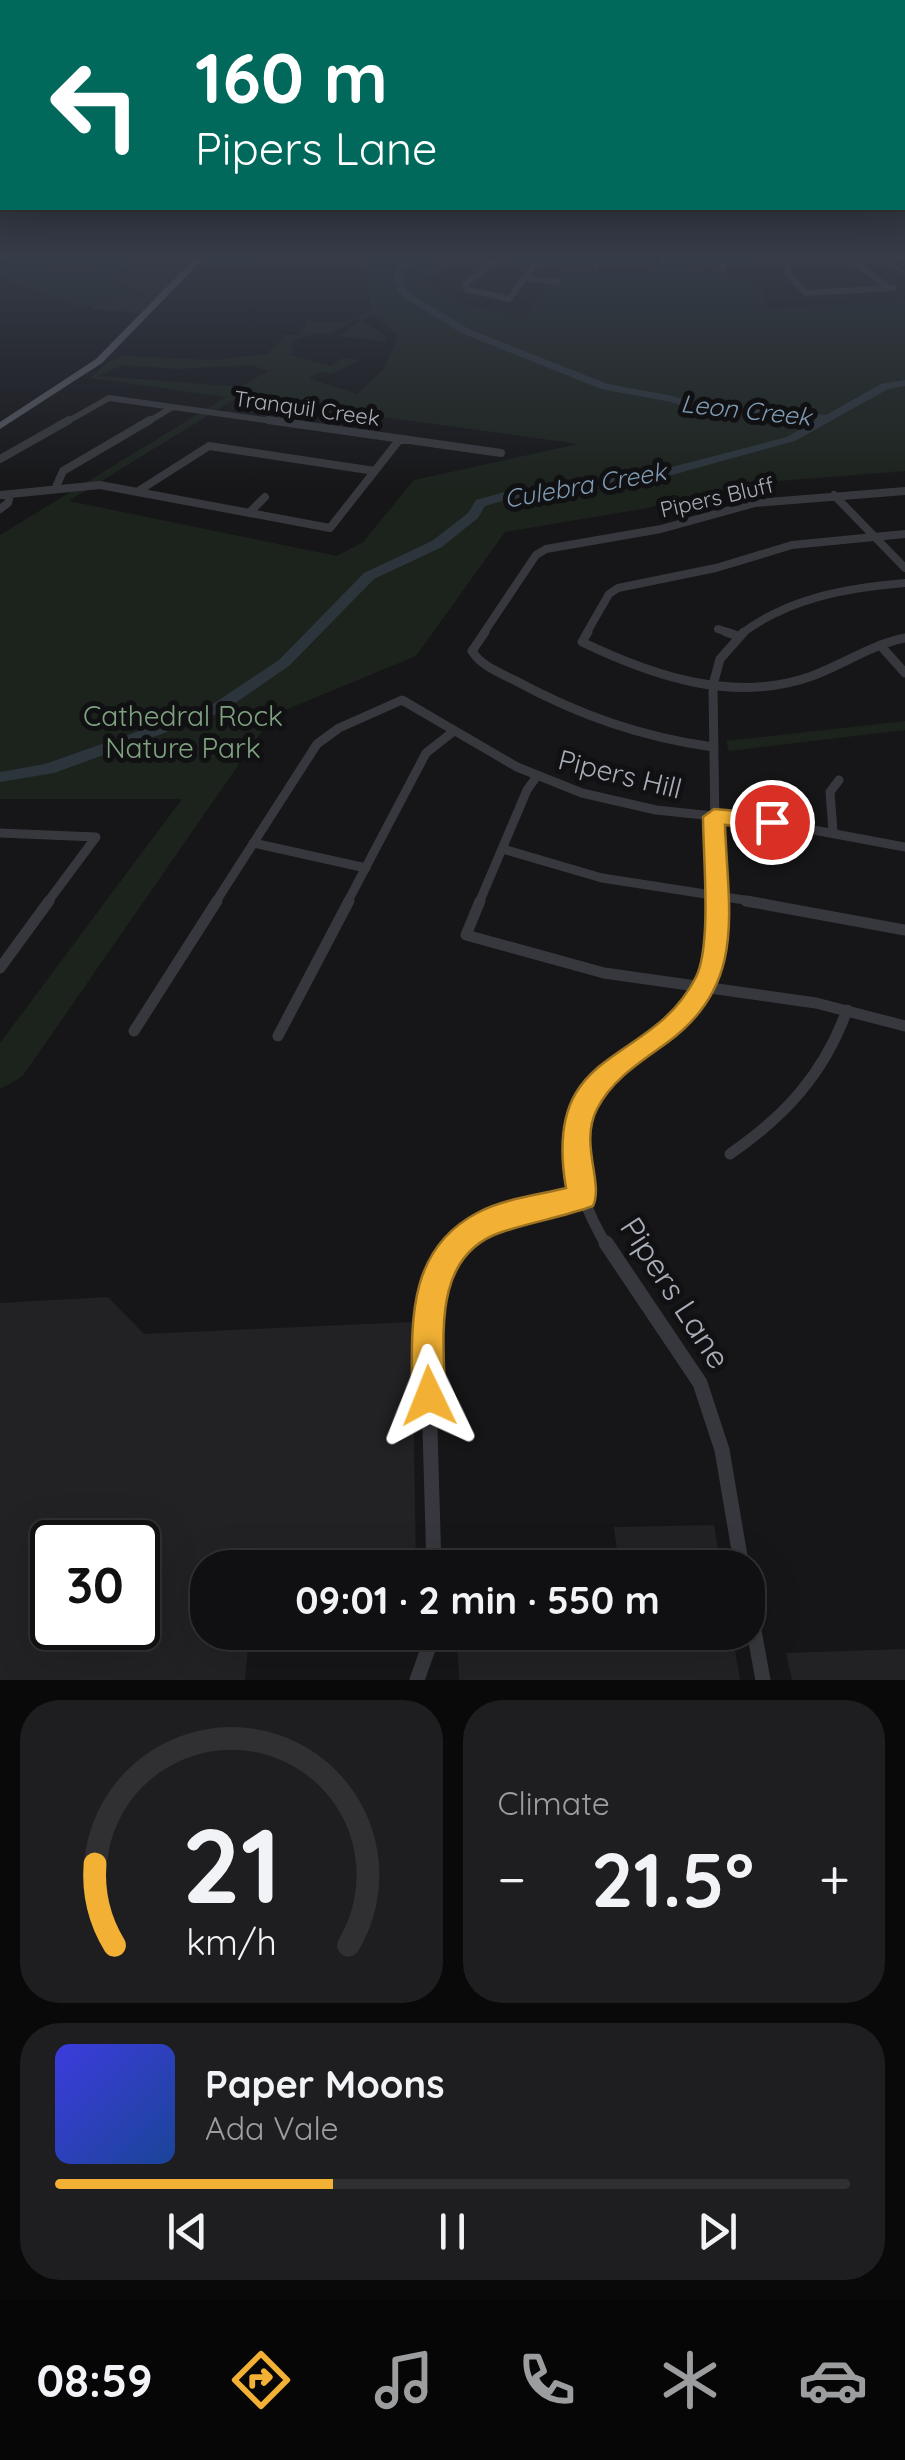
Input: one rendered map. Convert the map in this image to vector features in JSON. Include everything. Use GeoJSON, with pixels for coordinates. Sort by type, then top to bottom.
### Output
{"type":"FeatureCollection","features":[{"type":"Feature","properties":{"kind":"main road"},"geometry":{"type":"LineString","coordinates":[[0,426],[99,361],[126,333]]}},
{"type":"Feature","properties":{"kind":"street","name":"Tranquil Creek"},"geometry":{"type":"LineString","coordinates":[[0,459],[109,398],[500,452]]}},
{"type":"Feature","properties":{"kind":"street"},"geometry":{"type":"LineString","coordinates":[[56,487],[63,472],[172,407]]}},
{"type":"Feature","properties":{"kind":"street"},"geometry":{"type":"LineString","coordinates":[[0,496],[56,487],[100,486],[330,528],[400,439]]}},
{"type":"Feature","properties":{"kind":"street"},"geometry":{"type":"LineString","coordinates":[[139,491],[209,446],[375,470]]}},
{"type":"Feature","properties":{"kind":"street","name":"Pipers Bluff"},"geometry":{"type":"LineString","coordinates":[[713,747],[652,739],[596,722],[474,658],[472,651],[540,553],[660,529],[755,504],[905,491]]}},
{"type":"Feature","properties":{"kind":"street"},"geometry":{"type":"LineString","coordinates":[[0,509],[10,501],[10,494]]}},
{"type":"Feature","properties":{"kind":"street"},"geometry":{"type":"LineString","coordinates":[[834,495],[905,568]]}},
{"type":"Feature","properties":{"kind":"street"},"geometry":{"type":"LineString","coordinates":[[249,513],[265,497]]}},
{"type":"Feature","properties":{"kind":"street"},"geometry":{"type":"LineString","coordinates":[[905,534],[792,545],[716,568],[613,591],[582,642],[649,674],[713,684],[764,686],[805,684],[880,644],[905,638]]}},
{"type":"Feature","properties":{"kind":"street"},"geometry":{"type":"LineString","coordinates":[[718,629],[735,635],[759,620],[817,597],[847,588],[905,583]]}},
{"type":"Feature","properties":{"kind":"street","name":"Pipers Lane"},"geometry":{"type":"LineString","coordinates":[[735,635],[720,654],[713,684],[716,954],[705,988],[681,1020],[609,1070],[586,1102],[578,1121],[574,1152],[582,1197],[596,1227],[688,1359],[700,1384],[715,1426],[739,1550]]}},
{"type":"Feature","properties":{"kind":"street"},"geometry":{"type":"LineString","coordinates":[[880,644],[905,673]]}},
{"type":"Feature","properties":{"kind":"street","name":"Pipers Hill"},"geometry":{"type":"LineString","coordinates":[[253,843],[322,740],[402,700],[538,776],[618,802],[834,832],[905,847]]}},
{"type":"Feature","properties":{"kind":"street"},"geometry":{"type":"LineString","coordinates":[[278,1036],[426,753],[454,731]]}},
{"type":"Feature","properties":{"kind":"street"},"geometry":{"type":"LineString","coordinates":[[538,776],[527,790],[466,936],[604,973],[846,1010],[905,1026]]}},
{"type":"Feature","properties":{"kind":"street"},"geometry":{"type":"LineString","coordinates":[[834,832],[830,792],[839,780]]}},
{"type":"Feature","properties":{"kind":"street"},"geometry":{"type":"LineString","coordinates":[[0,834],[96,837],[0,968]]}},
{"type":"Feature","properties":{"kind":"street"},"geometry":{"type":"LineString","coordinates":[[134,1031],[253,843],[366,868]]}},
{"type":"Feature","properties":{"kind":"street"},"geometry":{"type":"LineString","coordinates":[[503,849],[576,874],[806,908],[905,930]]}},
{"type":"Feature","properties":{"kind":"street"},"geometry":{"type":"LineString","coordinates":[[730,1154],[771,1127],[814,1083],[828,1059],[846,1010]]}},
{"type":"Feature","properties":{"kind":"street"},"geometry":{"type":"LineString","coordinates":[[433,1550],[427,1326],[434,1280],[454,1248],[480,1226],[515,1212],[582,1197]]}},
{"type":"Feature","properties":{"kind":"street"},"geometry":{"type":"LineString","coordinates":[[416,1680],[427,1650]]}},
{"type":"Feature","properties":{"kind":"street"},"geometry":{"type":"LineString","coordinates":[[758,1650],[763,1680]]}},
{"type":"Feature","properties":{"kind":"shaded area"},"geometry":{"type":"Polygon","coordinates":[[[108,1297],[144,1334],[412,1322],[416,1550],[190,1550],[190,1650],[248,1650],[245,1680],[0,1680],[0,1303],[108,1297]]]}},
{"type":"Feature","properties":{"kind":"shaded area"},"geometry":{"type":"Polygon","coordinates":[[[714,1525],[718,1550],[617,1550],[614,1527],[714,1525]]]}},
{"type":"Feature","properties":{"kind":"shaded area"},"geometry":{"type":"Polygon","coordinates":[[[905,1649],[905,1680],[792,1680],[786,1653],[905,1649]]]}},
{"type":"Feature","properties":{"kind":"shaded area"},"geometry":{"type":"Polygon","coordinates":[[[458,1650],[735,1650],[740,1680],[459,1680],[458,1650]]]}},
{"type":"Feature","properties":{"kind":"green space","name":"Cathedral Rock Nature Park"},"geometry":{"type":"Polygon","coordinates":[[[314,333],[291,344],[294,349],[290,355],[331,366],[343,358],[359,360],[331,374],[321,372],[308,378],[357,394],[384,369],[396,333],[905,333],[905,471],[753,483],[647,508],[505,532],[416,656],[273,715],[22,1077],[0,1089],[0,1043],[182,799],[0,799],[0,535],[226,397],[90,378],[109,361],[124,356],[214,360],[267,354],[285,336],[257,334],[314,333]],[[122,365],[98,376],[231,386],[233,391],[268,371],[251,365],[177,369],[122,365]],[[238,397],[69,501],[337,556],[363,542],[414,480],[578,444],[238,397]]]}},
{"type":"Feature","properties":{"kind":"green space"},"geometry":{"type":"Polygon","coordinates":[[[382,333],[387,342],[338,336],[382,333]]]}},
{"type":"Feature","properties":{"kind":"green space"},"geometry":{"type":"Polygon","coordinates":[[[905,721],[905,730],[729,751],[726,741],[905,721]]]}},
{"type":"Feature","properties":{"kind":"waterway","name":"Leon Creek"},"geometry":{"type":"LineString","coordinates":[[471,333],[605,387],[673,399],[708,411],[753,410],[826,418]]}},
{"type":"Feature","properties":{"kind":"waterway","name":"Culebra Creek"},"geometry":{"type":"LineString","coordinates":[[0,777],[48,769],[216,709],[284,663],[369,576],[437,544],[473,515],[480,503],[508,495],[650,477],[791,439],[885,386],[905,383]]}},
{"type":"Feature","properties":{"kind":"route"},"geometry":{"type":"LineString","coordinates":[[429,1396],[428,1306],[438,1271],[460,1241],[489,1222],[582,1197],[574,1170],[574,1152],[578,1121],[586,1102],[609,1070],[662,1036],[687,1014],[711,974],[716,954],[714,817],[772,822]]}}]}
